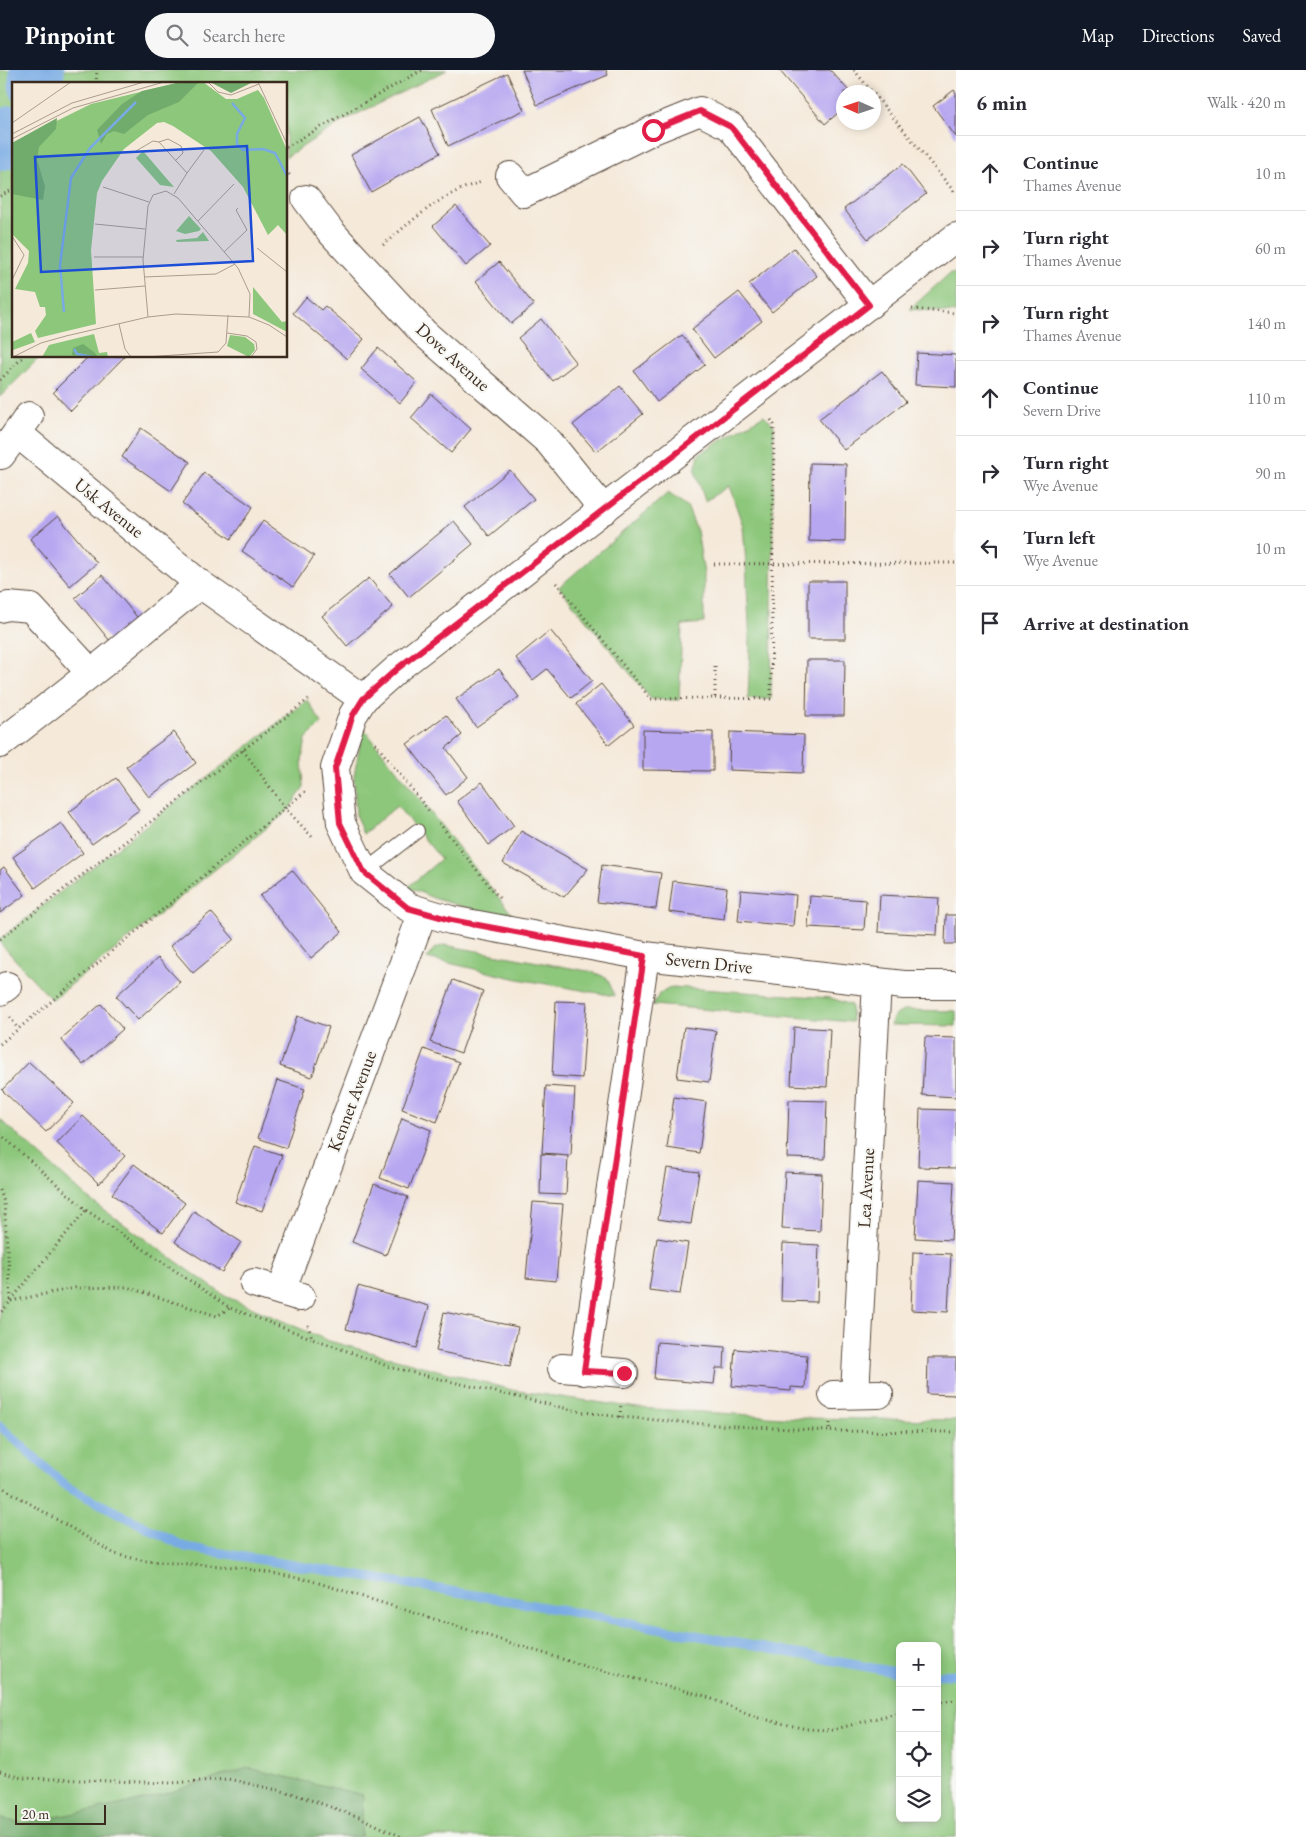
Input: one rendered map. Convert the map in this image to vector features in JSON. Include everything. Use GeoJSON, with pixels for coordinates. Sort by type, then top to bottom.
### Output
{"type":"FeatureCollection","features":[{"type":"Feature","properties":{"kind":"street"},"geometry":{"type":"LineString","coordinates":[[510,176],[524,193],[653,130],[700,111],[731,127],[869,305]]}},
{"type":"Feature","properties":{"kind":"street","name":"Dove Avenue"},"geometry":{"type":"LineString","coordinates":[[306,199],[331,232],[424,333],[549,442],[604,510]]}},
{"type":"Feature","properties":{"kind":"street","name":"Severn Drive"},"geometry":{"type":"LineString","coordinates":[[956,237],[398,668],[363,699],[353,715],[335,768],[340,823],[364,872],[408,908],[451,920],[644,956],[904,985],[956,985]]}},
{"type":"Feature","properties":{"kind":"street","name":"Usk Avenue"},"geometry":{"type":"LineString","coordinates":[[1,455],[23,425],[200,584],[363,699]]}},
{"type":"Feature","properties":{"kind":"street"},"geometry":{"type":"LineString","coordinates":[[0,744],[200,584]]}},
{"type":"Feature","properties":{"kind":"street"},"geometry":{"type":"LineString","coordinates":[[0,608],[8,606],[30,608],[91,673]]}},
{"type":"Feature","properties":{"kind":"street","name":"Kennet Avenue"},"geometry":{"type":"LineString","coordinates":[[254,1283],[291,1294],[423,912]]}},
{"type":"Feature","properties":{"kind":"street"},"geometry":{"type":"LineString","coordinates":[[624,1373],[573,1369],[644,956]]}},
{"type":"Feature","properties":{"kind":"street","name":"Lea Avenue"},"geometry":{"type":"LineString","coordinates":[[856,1394],[877,982]]}},
{"type":"Feature","properties":{"kind":"lane"},"geometry":{"type":"LineString","coordinates":[[364,872],[417,831]]}},
{"type":"Feature","properties":{"kind":"path"},"geometry":{"type":"LineString","coordinates":[[288,146],[422,70]]}},
{"type":"Feature","properties":{"kind":"path"},"geometry":{"type":"LineString","coordinates":[[854,70],[866,85]]}},
{"type":"Feature","properties":{"kind":"path"},"geometry":{"type":"LineString","coordinates":[[881,103],[956,194]]}},
{"type":"Feature","properties":{"kind":"path"},"geometry":{"type":"LineString","coordinates":[[361,264],[427,207],[464,186],[510,176]]}},
{"type":"Feature","properties":{"kind":"path"},"geometry":{"type":"LineString","coordinates":[[0,196],[12,190]]}},
{"type":"Feature","properties":{"kind":"path"},"geometry":{"type":"LineString","coordinates":[[0,380],[22,358]]}},
{"type":"Feature","properties":{"kind":"path"},"geometry":{"type":"LineString","coordinates":[[538,561],[651,699],[771,699],[774,425],[755,394]]}},
{"type":"Feature","properties":{"kind":"path"},"geometry":{"type":"LineString","coordinates":[[714,564],[956,563]]}},
{"type":"Feature","properties":{"kind":"path"},"geometry":{"type":"LineString","coordinates":[[715,665],[715,698]]}},
{"type":"Feature","properties":{"kind":"path"},"geometry":{"type":"LineString","coordinates":[[0,939],[335,679]]}},
{"type":"Feature","properties":{"kind":"path"},"geometry":{"type":"LineString","coordinates":[[243,750],[285,808],[317,843]]}},
{"type":"Feature","properties":{"kind":"path"},"geometry":{"type":"LineString","coordinates":[[0,1044],[335,768]]}},
{"type":"Feature","properties":{"kind":"path"},"geometry":{"type":"LineString","coordinates":[[0,1134],[86,1210],[230,1308],[312,1338]]}},
{"type":"Feature","properties":{"kind":"path"},"geometry":{"type":"LineString","coordinates":[[0,1190],[4,1202],[11,1301]]}},
{"type":"Feature","properties":{"kind":"path"},"geometry":{"type":"LineString","coordinates":[[0,1313],[86,1210]]}},
{"type":"Feature","properties":{"kind":"path"},"geometry":{"type":"LineString","coordinates":[[11,1301],[75,1288],[127,1287],[217,1316],[230,1308],[254,1283]]}},
{"type":"Feature","properties":{"kind":"path"},"geometry":{"type":"LineString","coordinates":[[856,1394],[829,1431],[956,1432]]}},
{"type":"Feature","properties":{"kind":"path"},"geometry":{"type":"LineString","coordinates":[[0,1486],[115,1554],[145,1561],[237,1567],[309,1580],[591,1668],[702,1695],[759,1718],[806,1729],[832,1730],[896,1713]]}},
{"type":"Feature","properties":{"kind":"path"},"geometry":{"type":"LineString","coordinates":[[941,1702],[956,1700]]}},
{"type":"Feature","properties":{"kind":"path"},"geometry":{"type":"LineString","coordinates":[[0,1772],[22,1778],[172,1783],[228,1779],[291,1793],[359,1817],[402,1837]]}},
{"type":"Feature","properties":{"kind":"green space"},"geometry":{"type":"Polygon","coordinates":[[[0,70],[447,70],[343,121],[288,156],[288,82],[12,82],[12,358],[39,358],[0,397],[0,70]]]}},
{"type":"Feature","properties":{"kind":"green space"},"geometry":{"type":"Polygon","coordinates":[[[950,273],[956,273],[956,313],[910,309],[950,273]]]}},
{"type":"Feature","properties":{"kind":"green space"},"geometry":{"type":"Polygon","coordinates":[[[764,415],[774,425],[771,699],[748,699],[750,646],[743,526],[729,486],[705,501],[695,471],[699,454],[764,415]]]}},
{"type":"Feature","properties":{"kind":"green space"},"geometry":{"type":"Polygon","coordinates":[[[668,493],[687,506],[697,531],[704,574],[704,623],[682,625],[679,700],[651,699],[559,587],[668,493]]]}},
{"type":"Feature","properties":{"kind":"green space"},"geometry":{"type":"Polygon","coordinates":[[[307,700],[322,723],[306,739],[302,760],[304,787],[288,811],[52,1000],[0,943],[0,939],[307,700]]]}},
{"type":"Feature","properties":{"kind":"green space"},"geometry":{"type":"Polygon","coordinates":[[[363,728],[519,923],[433,898],[408,887],[441,859],[397,806],[363,834],[356,816],[354,776],[363,728]]]}},
{"type":"Feature","properties":{"kind":"green space"},"geometry":{"type":"Polygon","coordinates":[[[444,945],[593,972],[607,978],[615,996],[518,979],[427,958],[434,949],[444,945]]]}},
{"type":"Feature","properties":{"kind":"green space"},"geometry":{"type":"Polygon","coordinates":[[[672,987],[831,998],[851,1005],[852,1022],[653,1005],[659,994],[672,987]]]}},
{"type":"Feature","properties":{"kind":"green space"},"geometry":{"type":"Polygon","coordinates":[[[905,1010],[956,1011],[956,1026],[890,1025],[894,1016],[905,1010]]]}},
{"type":"Feature","properties":{"kind":"green space"},"geometry":{"type":"Polygon","coordinates":[[[0,1119],[90,1200],[225,1296],[329,1341],[512,1390],[638,1408],[799,1418],[956,1420],[956,1837],[0,1837],[0,1119]]]}},
{"type":"Feature","properties":{"kind":"green space"},"geometry":{"type":"Polygon","coordinates":[[[248,1768],[363,1795],[361,1837],[0,1837],[0,1819],[24,1823],[145,1800],[248,1768]]]}},
{"type":"Feature","properties":{"kind":"building"},"geometry":{"type":"Polygon","coordinates":[[[522,70],[606,70],[608,75],[537,105],[522,70]]]}},
{"type":"Feature","properties":{"kind":"building"},"geometry":{"type":"Polygon","coordinates":[[[779,70],[830,70],[844,85],[836,85],[836,115],[825,124],[779,70]]]}},
{"type":"Feature","properties":{"kind":"building"},"geometry":{"type":"Polygon","coordinates":[[[507,73],[524,110],[448,146],[432,109],[507,73]]]}},
{"type":"Feature","properties":{"kind":"building"},"geometry":{"type":"Polygon","coordinates":[[[954,90],[956,93],[956,137],[933,106],[954,90]]]}},
{"type":"Feature","properties":{"kind":"building"},"geometry":{"type":"Polygon","coordinates":[[[420,117],[440,153],[371,192],[351,155],[420,117]]]}},
{"type":"Feature","properties":{"kind":"building"},"geometry":{"type":"Polygon","coordinates":[[[903,164],[926,194],[868,239],[844,209],[903,164]]]}},
{"type":"Feature","properties":{"kind":"building"},"geometry":{"type":"Polygon","coordinates":[[[456,206],[490,246],[466,266],[433,226],[456,206]]]}},
{"type":"Feature","properties":{"kind":"building"},"geometry":{"type":"Polygon","coordinates":[[[794,248],[817,276],[772,312],[749,284],[794,248]]]}},
{"type":"Feature","properties":{"kind":"building"},"geometry":{"type":"Polygon","coordinates":[[[499,262],[534,305],[511,324],[476,281],[499,262]]]}},
{"type":"Feature","properties":{"kind":"building"},"geometry":{"type":"Polygon","coordinates":[[[739,292],[762,321],[714,358],[692,329],[739,292]]]}},
{"type":"Feature","properties":{"kind":"building"},"geometry":{"type":"Polygon","coordinates":[[[306,297],[321,310],[325,306],[364,339],[347,359],[293,313],[306,297]]]}},
{"type":"Feature","properties":{"kind":"building"},"geometry":{"type":"Polygon","coordinates":[[[541,319],[576,363],[553,381],[518,338],[541,319]]]}},
{"type":"Feature","properties":{"kind":"building"},"geometry":{"type":"Polygon","coordinates":[[[682,335],[705,365],[657,402],[634,371],[682,335]]]}},
{"type":"Feature","properties":{"kind":"building"},"geometry":{"type":"Polygon","coordinates":[[[378,348],[417,382],[400,403],[361,369],[378,348]]]}},
{"type":"Feature","properties":{"kind":"building"},"geometry":{"type":"Polygon","coordinates":[[[917,353],[956,355],[956,387],[915,385],[917,353]]]}},
{"type":"Feature","properties":{"kind":"building"},"geometry":{"type":"Polygon","coordinates":[[[87,358],[123,358],[71,411],[53,392],[87,358]]]}},
{"type":"Feature","properties":{"kind":"building"},"geometry":{"type":"Polygon","coordinates":[[[882,371],[906,402],[844,450],[819,419],[882,371]]]}},
{"type":"Feature","properties":{"kind":"building"},"geometry":{"type":"Polygon","coordinates":[[[620,386],[643,414],[596,452],[573,425],[620,386]]]}},
{"type":"Feature","properties":{"kind":"building"},"geometry":{"type":"Polygon","coordinates":[[[431,394],[471,429],[451,453],[411,418],[431,394]]]}},
{"type":"Feature","properties":{"kind":"building"},"geometry":{"type":"Polygon","coordinates":[[[141,428],[190,462],[171,491],[122,457],[141,428]]]}},
{"type":"Feature","properties":{"kind":"building"},"geometry":{"type":"Polygon","coordinates":[[[810,463],[846,464],[845,542],[809,541],[810,463]]]}},
{"type":"Feature","properties":{"kind":"building"},"geometry":{"type":"Polygon","coordinates":[[[510,470],[534,499],[489,536],[465,507],[510,470]]]}},
{"type":"Feature","properties":{"kind":"building"},"geometry":{"type":"Polygon","coordinates":[[[204,473],[253,507],[231,539],[182,504],[204,473]]]}},
{"type":"Feature","properties":{"kind":"building"},"geometry":{"type":"Polygon","coordinates":[[[58,516],[97,563],[70,586],[30,539],[58,516]]]}},
{"type":"Feature","properties":{"kind":"building"},"geometry":{"type":"Polygon","coordinates":[[[263,521],[314,556],[293,587],[242,551],[263,521]]]}},
{"type":"Feature","properties":{"kind":"building"},"geometry":{"type":"Polygon","coordinates":[[[454,521],[473,544],[409,597],[390,574],[454,521]]]}},
{"type":"Feature","properties":{"kind":"building"},"geometry":{"type":"Polygon","coordinates":[[[102,575],[142,623],[114,646],[75,598],[102,575]]]}},
{"type":"Feature","properties":{"kind":"building"},"geometry":{"type":"Polygon","coordinates":[[[369,578],[393,607],[347,646],[322,616],[369,578]]]}},
{"type":"Feature","properties":{"kind":"building"},"geometry":{"type":"Polygon","coordinates":[[[808,581],[845,581],[845,639],[808,639],[808,581]]]}},
{"type":"Feature","properties":{"kind":"building"},"geometry":{"type":"Polygon","coordinates":[[[550,630],[592,681],[571,698],[547,669],[533,680],[516,658],[550,630]]]}},
{"type":"Feature","properties":{"kind":"building"},"geometry":{"type":"Polygon","coordinates":[[[807,660],[845,660],[844,716],[806,716],[807,660]]]}},
{"type":"Feature","properties":{"kind":"building"},"geometry":{"type":"Polygon","coordinates":[[[499,669],[519,697],[476,727],[456,699],[499,669]]]}},
{"type":"Feature","properties":{"kind":"building"},"geometry":{"type":"Polygon","coordinates":[[[601,684],[634,725],[609,745],[576,704],[601,684]]]}},
{"type":"Feature","properties":{"kind":"building"},"geometry":{"type":"Polygon","coordinates":[[[446,715],[462,735],[446,748],[468,777],[446,795],[407,744],[446,715]]]}},
{"type":"Feature","properties":{"kind":"building"},"geometry":{"type":"Polygon","coordinates":[[[643,730],[713,732],[713,771],[643,770],[643,730]]]}},
{"type":"Feature","properties":{"kind":"building"},"geometry":{"type":"Polygon","coordinates":[[[174,732],[196,763],[149,797],[126,767],[174,732]]]}},
{"type":"Feature","properties":{"kind":"building"},"geometry":{"type":"Polygon","coordinates":[[[730,732],[804,735],[803,773],[729,770],[730,732]]]}},
{"type":"Feature","properties":{"kind":"building"},"geometry":{"type":"Polygon","coordinates":[[[116,778],[139,810],[92,844],[69,812],[116,778]]]}},
{"type":"Feature","properties":{"kind":"building"},"geometry":{"type":"Polygon","coordinates":[[[482,782],[514,826],[489,845],[457,801],[482,782]]]}},
{"type":"Feature","properties":{"kind":"building"},"geometry":{"type":"Polygon","coordinates":[[[61,823],[83,853],[35,888],[13,857],[61,823]]]}},
{"type":"Feature","properties":{"kind":"building"},"geometry":{"type":"Polygon","coordinates":[[[521,831],[588,869],[564,897],[503,863],[521,831]]]}},
{"type":"Feature","properties":{"kind":"building"},"geometry":{"type":"Polygon","coordinates":[[[602,865],[661,873],[656,909],[597,902],[602,865]]]}},
{"type":"Feature","properties":{"kind":"building"},"geometry":{"type":"Polygon","coordinates":[[[4,867],[25,895],[0,913],[0,870],[4,867]]]}},
{"type":"Feature","properties":{"kind":"building"},"geometry":{"type":"Polygon","coordinates":[[[292,870],[342,932],[311,958],[260,896],[292,870]]]}},
{"type":"Feature","properties":{"kind":"building"},"geometry":{"type":"Polygon","coordinates":[[[673,881],[727,888],[724,919],[669,912],[673,881]]]}},
{"type":"Feature","properties":{"kind":"building"},"geometry":{"type":"Polygon","coordinates":[[[741,890],[796,895],[793,926],[738,921],[741,890]]]}},
{"type":"Feature","properties":{"kind":"building"},"geometry":{"type":"Polygon","coordinates":[[[880,895],[939,898],[937,935],[878,932],[880,895]]]}},
{"type":"Feature","properties":{"kind":"building"},"geometry":{"type":"Polygon","coordinates":[[[810,896],[866,900],[864,930],[808,927],[810,896]]]}},
{"type":"Feature","properties":{"kind":"building"},"geometry":{"type":"Polygon","coordinates":[[[211,912],[234,939],[193,973],[170,946],[211,912]]]}},
{"type":"Feature","properties":{"kind":"building"},"geometry":{"type":"Polygon","coordinates":[[[946,915],[956,915],[956,944],[945,944],[946,915]]]}},
{"type":"Feature","properties":{"kind":"building"},"geometry":{"type":"Polygon","coordinates":[[[158,958],[180,982],[138,1020],[116,996],[158,958]]]}},
{"type":"Feature","properties":{"kind":"building"},"geometry":{"type":"Polygon","coordinates":[[[453,980],[483,991],[461,1053],[430,1042],[453,980]]]}},
{"type":"Feature","properties":{"kind":"building"},"geometry":{"type":"Polygon","coordinates":[[[556,1001],[587,1002],[582,1078],[552,1076],[556,1001]]]}},
{"type":"Feature","properties":{"kind":"building"},"geometry":{"type":"Polygon","coordinates":[[[101,1004],[123,1029],[83,1065],[61,1039],[101,1004]]]}},
{"type":"Feature","properties":{"kind":"building"},"geometry":{"type":"Polygon","coordinates":[[[297,1016],[329,1027],[312,1077],[280,1066],[297,1016]]]}},
{"type":"Feature","properties":{"kind":"building"},"geometry":{"type":"Polygon","coordinates":[[[684,1027],[716,1031],[709,1082],[677,1078],[684,1027]]]}},
{"type":"Feature","properties":{"kind":"building"},"geometry":{"type":"Polygon","coordinates":[[[794,1027],[830,1029],[827,1087],[791,1085],[794,1027]]]}},
{"type":"Feature","properties":{"kind":"building"},"geometry":{"type":"Polygon","coordinates":[[[925,1037],[956,1038],[956,1097],[922,1095],[925,1037]]]}},
{"type":"Feature","properties":{"kind":"building"},"geometry":{"type":"Polygon","coordinates":[[[424,1049],[459,1062],[437,1122],[402,1109],[424,1049]]]}},
{"type":"Feature","properties":{"kind":"building"},"geometry":{"type":"Polygon","coordinates":[[[29,1062],[74,1103],[46,1132],[2,1090],[29,1062]]]}},
{"type":"Feature","properties":{"kind":"building"},"geometry":{"type":"Polygon","coordinates":[[[277,1080],[305,1089],[286,1148],[258,1138],[277,1080]]]}},
{"type":"Feature","properties":{"kind":"building"},"geometry":{"type":"Polygon","coordinates":[[[546,1086],[575,1088],[571,1155],[542,1153],[546,1086]]]}},
{"type":"Feature","properties":{"kind":"building"},"geometry":{"type":"Polygon","coordinates":[[[674,1097],[706,1102],[699,1153],[667,1148],[674,1097]]]}},
{"type":"Feature","properties":{"kind":"building"},"geometry":{"type":"Polygon","coordinates":[[[789,1100],[827,1101],[825,1159],[787,1158],[789,1100]]]}},
{"type":"Feature","properties":{"kind":"building"},"geometry":{"type":"Polygon","coordinates":[[[920,1109],[956,1110],[956,1168],[918,1167],[920,1109]]]}},
{"type":"Feature","properties":{"kind":"building"},"geometry":{"type":"Polygon","coordinates":[[[83,1116],[125,1156],[99,1184],[57,1143],[83,1116]]]}},
{"type":"Feature","properties":{"kind":"building"},"geometry":{"type":"Polygon","coordinates":[[[402,1118],[431,1130],[409,1189],[380,1178],[402,1118]]]}},
{"type":"Feature","properties":{"kind":"building"},"geometry":{"type":"Polygon","coordinates":[[[255,1146],[282,1155],[262,1211],[235,1202],[255,1146]]]}},
{"type":"Feature","properties":{"kind":"building"},"geometry":{"type":"Polygon","coordinates":[[[541,1154],[568,1156],[566,1195],[540,1194],[541,1154]]]}},
{"type":"Feature","properties":{"kind":"building"},"geometry":{"type":"Polygon","coordinates":[[[134,1164],[185,1203],[163,1233],[112,1194],[134,1164]]]}},
{"type":"Feature","properties":{"kind":"building"},"geometry":{"type":"Polygon","coordinates":[[[667,1168],[699,1172],[691,1224],[658,1219],[667,1168]]]}},
{"type":"Feature","properties":{"kind":"building"},"geometry":{"type":"Polygon","coordinates":[[[785,1172],[822,1174],[820,1231],[782,1229],[785,1172]]]}},
{"type":"Feature","properties":{"kind":"building"},"geometry":{"type":"Polygon","coordinates":[[[918,1180],[954,1182],[951,1240],[915,1238],[918,1180]]]}},
{"type":"Feature","properties":{"kind":"building"},"geometry":{"type":"Polygon","coordinates":[[[374,1184],[408,1197],[386,1255],[352,1242],[374,1184]]]}},
{"type":"Feature","properties":{"kind":"building"},"geometry":{"type":"Polygon","coordinates":[[[533,1202],[563,1204],[556,1281],[526,1278],[533,1202]]]}},
{"type":"Feature","properties":{"kind":"building"},"geometry":{"type":"Polygon","coordinates":[[[194,1211],[241,1242],[222,1272],[175,1242],[194,1211]]]}},
{"type":"Feature","properties":{"kind":"building"},"geometry":{"type":"Polygon","coordinates":[[[657,1238],[688,1243],[680,1294],[649,1290],[657,1238]]]}},
{"type":"Feature","properties":{"kind":"building"},"geometry":{"type":"Polygon","coordinates":[[[783,1243],[819,1245],[817,1302],[781,1301],[783,1243]]]}},
{"type":"Feature","properties":{"kind":"building"},"geometry":{"type":"Polygon","coordinates":[[[913,1252],[951,1254],[948,1312],[911,1310],[913,1252]]]}},
{"type":"Feature","properties":{"kind":"building"},"geometry":{"type":"Polygon","coordinates":[[[358,1286],[429,1306],[417,1348],[346,1329],[358,1286]]]}},
{"type":"Feature","properties":{"kind":"building"},"geometry":{"type":"Polygon","coordinates":[[[444,1312],[518,1327],[510,1366],[436,1351],[444,1312]]]}},
{"type":"Feature","properties":{"kind":"building"},"geometry":{"type":"Polygon","coordinates":[[[657,1342],[725,1347],[724,1368],[716,1368],[714,1384],[654,1379],[657,1342]]]}},
{"type":"Feature","properties":{"kind":"building"},"geometry":{"type":"Polygon","coordinates":[[[735,1349],[807,1355],[805,1388],[791,1387],[791,1391],[732,1386],[735,1349]]]}},
{"type":"Feature","properties":{"kind":"building"},"geometry":{"type":"Polygon","coordinates":[[[928,1358],[956,1358],[956,1395],[927,1394],[928,1358]]]}},
{"type":"Feature","properties":{"kind":"waterway"},"geometry":{"type":"LineString","coordinates":[[36,82],[37,70]]}},
{"type":"Feature","properties":{"kind":"waterway"},"geometry":{"type":"LineString","coordinates":[[0,143],[12,134]]}},
{"type":"Feature","properties":{"kind":"waterway"},"geometry":{"type":"LineString","coordinates":[[0,1426],[67,1487],[185,1547],[517,1602],[896,1672]]}},
{"type":"Feature","properties":{"kind":"waterway"},"geometry":{"type":"LineString","coordinates":[[941,1675],[956,1674]]}},
{"type":"Feature","properties":{"kind":"route"},"geometry":{"type":"LineString","coordinates":[[624,1373],[584,1371],[644,956],[451,920],[408,908],[364,872],[340,823],[335,768],[353,715],[363,699],[398,668],[869,305],[731,127],[700,111],[653,130]]}}]}
